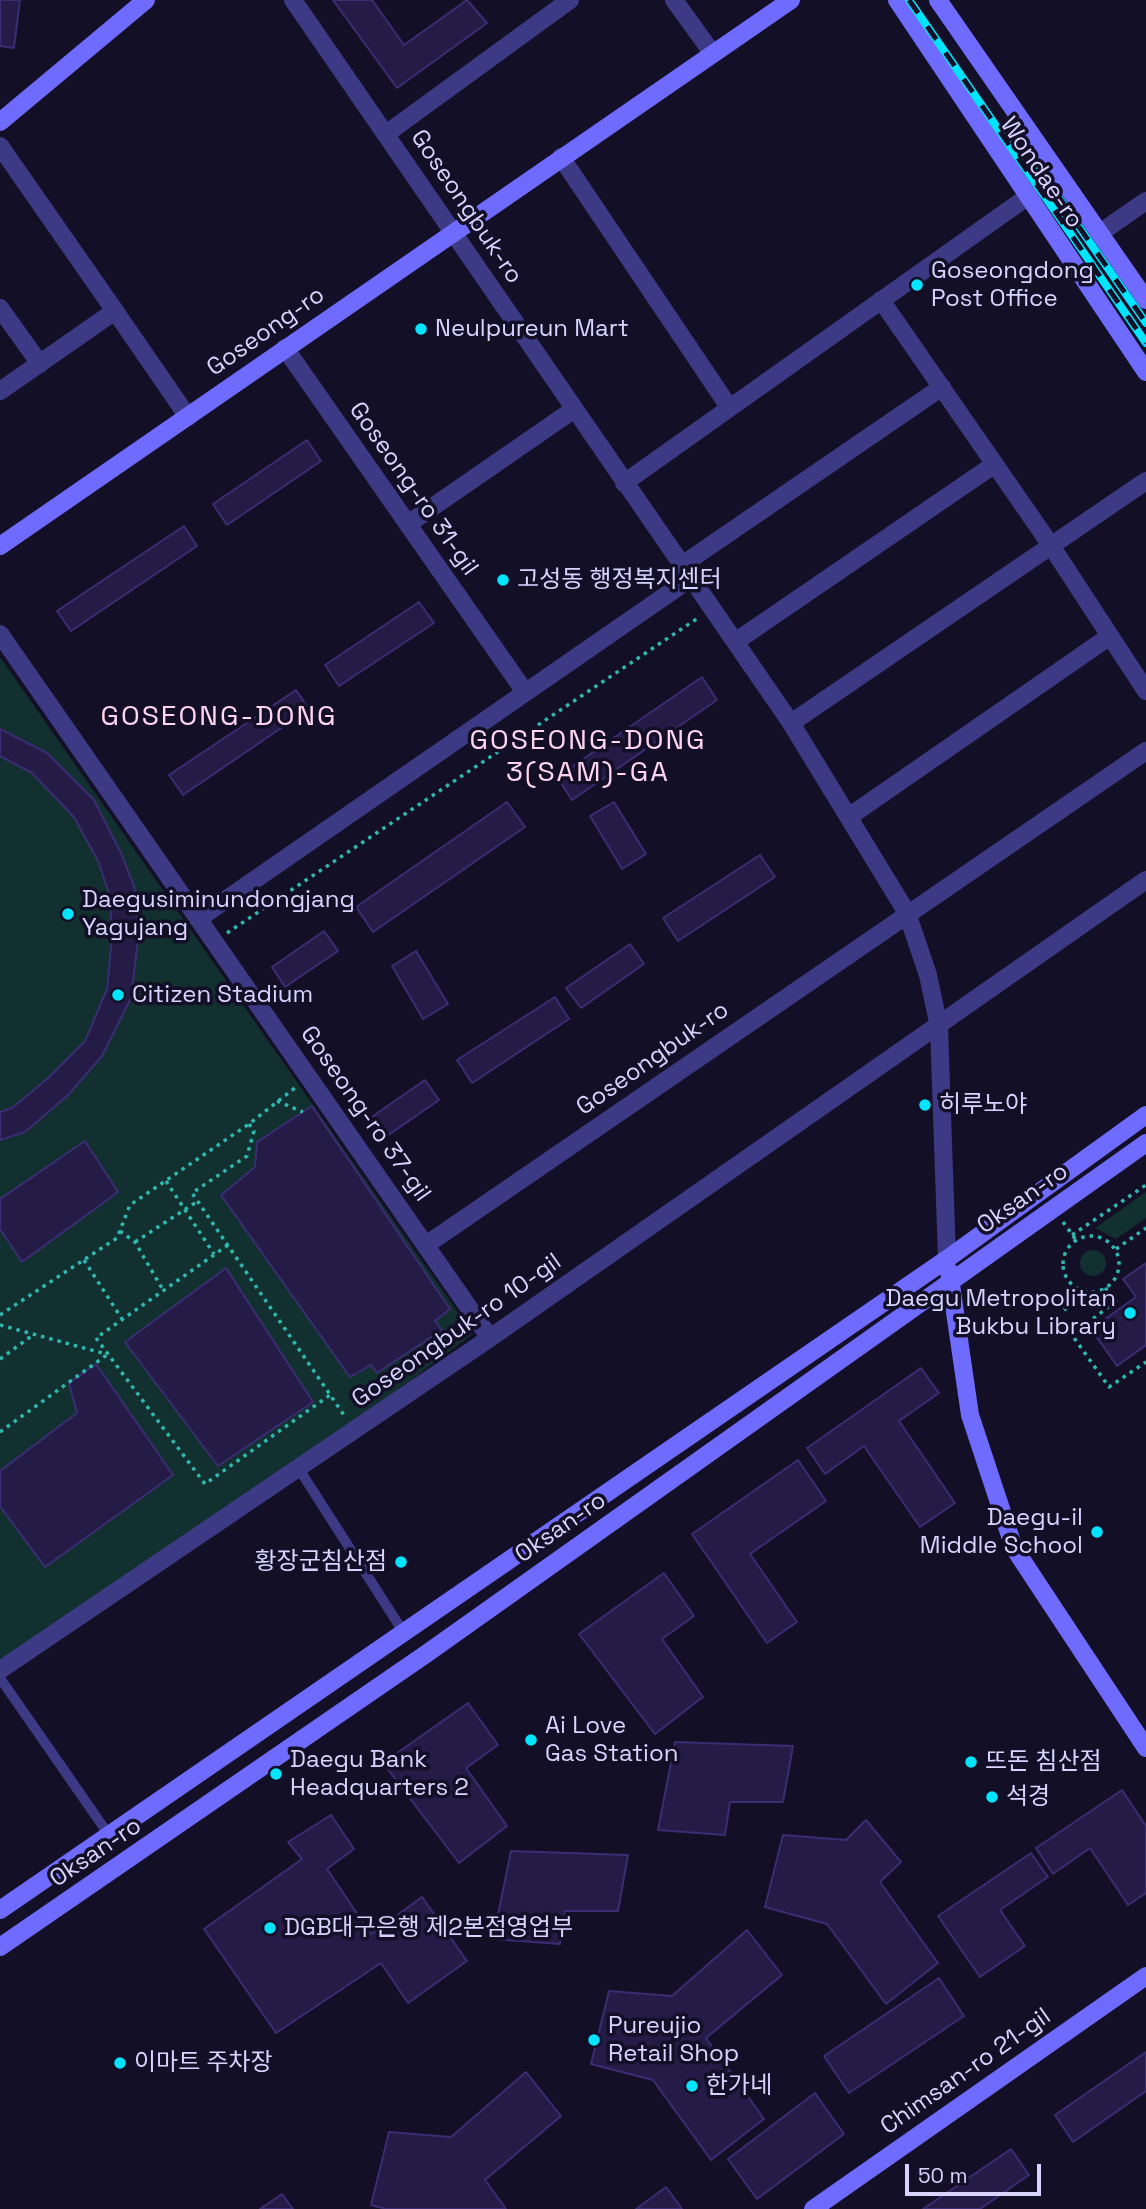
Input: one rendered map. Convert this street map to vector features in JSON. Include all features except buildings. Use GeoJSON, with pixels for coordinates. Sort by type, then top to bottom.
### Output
{"type":"FeatureCollection","features":[{"type":"Feature","properties":{"kind":"main road"},"geometry":{"type":"LineString","coordinates":[[0,122],[146,0]]}},
{"type":"Feature","properties":{"kind":"main road","name":"Goseong-ro"},"geometry":{"type":"LineString","coordinates":[[0,546],[791,0]]}},
{"type":"Feature","properties":{"kind":"main road","name":"Wondae-ro"},"geometry":{"type":"LineString","coordinates":[[897,0],[1146,372]]}},
{"type":"Feature","properties":{"kind":"main road","name":"Wondae-ro"},"geometry":{"type":"LineString","coordinates":[[938,0],[1146,300]]}},
{"type":"Feature","properties":{"kind":"main road","name":"Oksan-ro"},"geometry":{"type":"LineString","coordinates":[[0,1910],[947,1259],[1146,1115]]}},
{"type":"Feature","properties":{"kind":"main road","name":"Oksan-ro"},"geometry":{"type":"LineString","coordinates":[[0,1947],[415,1661],[1146,1143]]}},
{"type":"Feature","properties":{"kind":"main road"},"geometry":{"type":"LineString","coordinates":[[947,1259],[970,1415],[1014,1548],[1146,1748]]}},
{"type":"Feature","properties":{"kind":"main road","name":"Chimsan-ro 21-gil"},"geometry":{"type":"LineString","coordinates":[[813,2209],[1146,1976]]}},
{"type":"Feature","properties":{"kind":"street","name":"Goseongbuk-ro"},"geometry":{"type":"LineString","coordinates":[[293,0],[791,723],[850,816],[907,914],[928,975],[939,1027],[947,1259]]}},
{"type":"Feature","properties":{"kind":"street","name":"Goseongbuk-ro"},"geometry":{"type":"LineString","coordinates":[[386,134],[570,0]]}},
{"type":"Feature","properties":{"kind":"street"},"geometry":{"type":"LineString","coordinates":[[674,0],[713,54]]}},
{"type":"Feature","properties":{"kind":"street"},"geometry":{"type":"LineString","coordinates":[[0,146],[188,417]]}},
{"type":"Feature","properties":{"kind":"street"},"geometry":{"type":"LineString","coordinates":[[561,157],[729,407]]}},
{"type":"Feature","properties":{"kind":"street"},"geometry":{"type":"LineString","coordinates":[[624,483],[1058,175]]}},
{"type":"Feature","properties":{"kind":"street"},"geometry":{"type":"LineString","coordinates":[[1100,233],[1146,201]]}},
{"type":"Feature","properties":{"kind":"street"},"geometry":{"type":"LineString","coordinates":[[881,300],[1050,544],[1146,691]]}},
{"type":"Feature","properties":{"kind":"street"},"geometry":{"type":"LineString","coordinates":[[0,308],[40,364]]}},
{"type":"Feature","properties":{"kind":"street"},"geometry":{"type":"LineString","coordinates":[[0,391],[115,311]]}},
{"type":"Feature","properties":{"kind":"street","name":"Goseong-ro 31-gil"},"geometry":{"type":"LineString","coordinates":[[285,348],[525,692]]}},
{"type":"Feature","properties":{"kind":"street"},"geometry":{"type":"LineString","coordinates":[[198,919],[525,692],[686,571],[942,387]]}},
{"type":"Feature","properties":{"kind":"street"},"geometry":{"type":"LineString","coordinates":[[408,524],[573,410]]}},
{"type":"Feature","properties":{"kind":"street"},"geometry":{"type":"LineString","coordinates":[[735,642],[995,464]]}},
{"type":"Feature","properties":{"kind":"street"},"geometry":{"type":"LineString","coordinates":[[791,723],[1146,481]]}},
{"type":"Feature","properties":{"kind":"street","name":"Goseong-ro 37-gil"},"geometry":{"type":"LineString","coordinates":[[0,634],[491,1338]]}},
{"type":"Feature","properties":{"kind":"street"},"geometry":{"type":"LineString","coordinates":[[850,816],[1110,636]]}},
{"type":"Feature","properties":{"kind":"street","name":"Goseongbuk-ro"},"geometry":{"type":"LineString","coordinates":[[426,1245],[1146,751]]}},
{"type":"Feature","properties":{"kind":"street"},"geometry":{"type":"LineString","coordinates":[[939,1027],[1146,880]]}},
{"type":"Feature","properties":{"kind":"street","name":"Goseongbuk-ro 10-gil"},"geometry":{"type":"LineString","coordinates":[[0,1670],[356,1431],[939,1027]]}},
{"type":"Feature","properties":{"kind":"lane"},"geometry":{"type":"LineString","coordinates":[[299,1469],[404,1633]]}},
{"type":"Feature","properties":{"kind":"lane","name":"Oksan-ro"},"geometry":{"type":"LineString","coordinates":[[0,1678],[109,1835]]}},
{"type":"Feature","properties":{"kind":"path"},"geometry":{"type":"LineString","coordinates":[[214,942],[712,609]]}},
{"type":"Feature","properties":{"kind":"path"},"geometry":{"type":"LineString","coordinates":[[0,1315],[117,1238],[130,1205],[249,1124],[309,1077]]}},
{"type":"Feature","properties":{"kind":"path"},"geometry":{"type":"LineString","coordinates":[[277,1101],[303,1112]]}},
{"type":"Feature","properties":{"kind":"path"},"geometry":{"type":"LineString","coordinates":[[249,1124],[254,1131],[247,1156],[192,1193],[356,1431]]}},
{"type":"Feature","properties":{"kind":"path"},"geometry":{"type":"LineString","coordinates":[[166,1181],[214,1254]]}},
{"type":"Feature","properties":{"kind":"path"},"geometry":{"type":"LineString","coordinates":[[1072,1234],[1146,1185]]}},
{"type":"Feature","properties":{"kind":"path"},"geometry":{"type":"LineString","coordinates":[[135,1242],[198,1201]]}},
{"type":"Feature","properties":{"kind":"path"},"geometry":{"type":"LineString","coordinates":[[1116,1250],[1146,1228]]}},
{"type":"Feature","properties":{"kind":"path"},"geometry":{"type":"LineString","coordinates":[[120,1231],[135,1242],[163,1290]]}},
{"type":"Feature","properties":{"kind":"path"},"geometry":{"type":"LineString","coordinates":[[1064,1310],[1089,1292],[1105,1288],[1116,1277],[1119,1268],[1116,1250],[1110,1242],[1084,1236],[1069,1246],[1063,1263],[1064,1272],[1075,1287],[1089,1292]]}},
{"type":"Feature","properties":{"kind":"path"},"geometry":{"type":"LineString","coordinates":[[228,1245],[96,1338],[205,1484],[330,1395]]}},
{"type":"Feature","properties":{"kind":"path"},"geometry":{"type":"LineString","coordinates":[[84,1260],[122,1319]]}},
{"type":"Feature","properties":{"kind":"path"},"geometry":{"type":"LineString","coordinates":[[1105,1288],[1116,1301],[1072,1335],[1109,1387],[1146,1362]]}},
{"type":"Feature","properties":{"kind":"path"},"geometry":{"type":"LineString","coordinates":[[0,1325],[108,1354]]}},
{"type":"Feature","properties":{"kind":"path"},"geometry":{"type":"LineString","coordinates":[[0,1359],[33,1335]]}},
{"type":"Feature","properties":{"kind":"path"},"geometry":{"type":"LineString","coordinates":[[0,1432],[108,1354]]}},
{"type":"Feature","properties":{"kind":"green space","name":"Citizen Stadium"},"geometry":{"type":"Polygon","coordinates":[[[0,657],[473,1334],[341,1432],[0,1665],[0,657]]]}},
{"type":"Feature","properties":{"kind":"green space"},"geometry":{"type":"Polygon","coordinates":[[[1146,1192],[1146,1218],[1116,1239],[1095,1228],[1146,1192]]]}},
{"type":"Feature","properties":{"kind":"green space"},"geometry":{"type":"Polygon","coordinates":[[[1093,1250],[1102,1254],[1106,1263],[1102,1272],[1093,1276],[1084,1272],[1080,1263],[1084,1254],[1093,1250]]]}},
{"type":"Feature","properties":{"kind":"railway"},"geometry":{"type":"LineString","coordinates":[[909,0],[1146,343]]}},
{"type":"Feature","properties":{"kind":"railway"},"geometry":{"type":"LineString","coordinates":[[1024,148],[1146,323]]}},
{"type":"Feature","properties":{"kind":"place","name":"Goseongdong Post Office"},"geometry":{"type":"Point","coordinates":[917,285]}},
{"type":"Feature","properties":{"kind":"place","name":"Neulpureun Mart"},"geometry":{"type":"Point","coordinates":[421,329]}},
{"type":"Feature","properties":{"kind":"place","name":"고성동 행정복지센터"},"geometry":{"type":"Point","coordinates":[503,580]}},
{"type":"Feature","properties":{"kind":"place","name":"Daegusiminundongjang Yagujang"},"geometry":{"type":"Point","coordinates":[68,914]}},
{"type":"Feature","properties":{"kind":"place","name":"Citizen Stadium"},"geometry":{"type":"Point","coordinates":[118,995]}},
{"type":"Feature","properties":{"kind":"place","name":"히루노야"},"geometry":{"type":"Point","coordinates":[925,1105]}},
{"type":"Feature","properties":{"kind":"place","name":"Daegu Metropolitan Bukbu Library"},"geometry":{"type":"Point","coordinates":[1130,1313]}},
{"type":"Feature","properties":{"kind":"place","name":"Daegu-il Middle School"},"geometry":{"type":"Point","coordinates":[1097,1532]}},
{"type":"Feature","properties":{"kind":"place","name":"황장군침산점"},"geometry":{"type":"Point","coordinates":[401,1562]}},
{"type":"Feature","properties":{"kind":"place","name":"Ai Love Gas Station"},"geometry":{"type":"Point","coordinates":[531,1740]}},
{"type":"Feature","properties":{"kind":"place","name":"뜨돈 침산점"},"geometry":{"type":"Point","coordinates":[971,1762]}},
{"type":"Feature","properties":{"kind":"place","name":"Daegu Bank Headquarters 2"},"geometry":{"type":"Point","coordinates":[276,1774]}},
{"type":"Feature","properties":{"kind":"place","name":"석경"},"geometry":{"type":"Point","coordinates":[992,1797]}},
{"type":"Feature","properties":{"kind":"place","name":"DGB대구은행 제2본점영업부"},"geometry":{"type":"Point","coordinates":[270,1928]}},
{"type":"Feature","properties":{"kind":"place","name":"Pureujio Retail Shop"},"geometry":{"type":"Point","coordinates":[594,2040]}},
{"type":"Feature","properties":{"kind":"place","name":"이마트 주차장"},"geometry":{"type":"Point","coordinates":[120,2063]}},
{"type":"Feature","properties":{"kind":"place","name":"한가네"},"geometry":{"type":"Point","coordinates":[692,2086]}},
{"type":"Feature","properties":{"kind":"district","name":"GOSEONG-DONG"},"geometry":{"type":"Point","coordinates":[219,717]}},
{"type":"Feature","properties":{"kind":"district","name":"GOSEONG-DONG 3(SAM)-GA"},"geometry":{"type":"Point","coordinates":[588,757]}}]}
